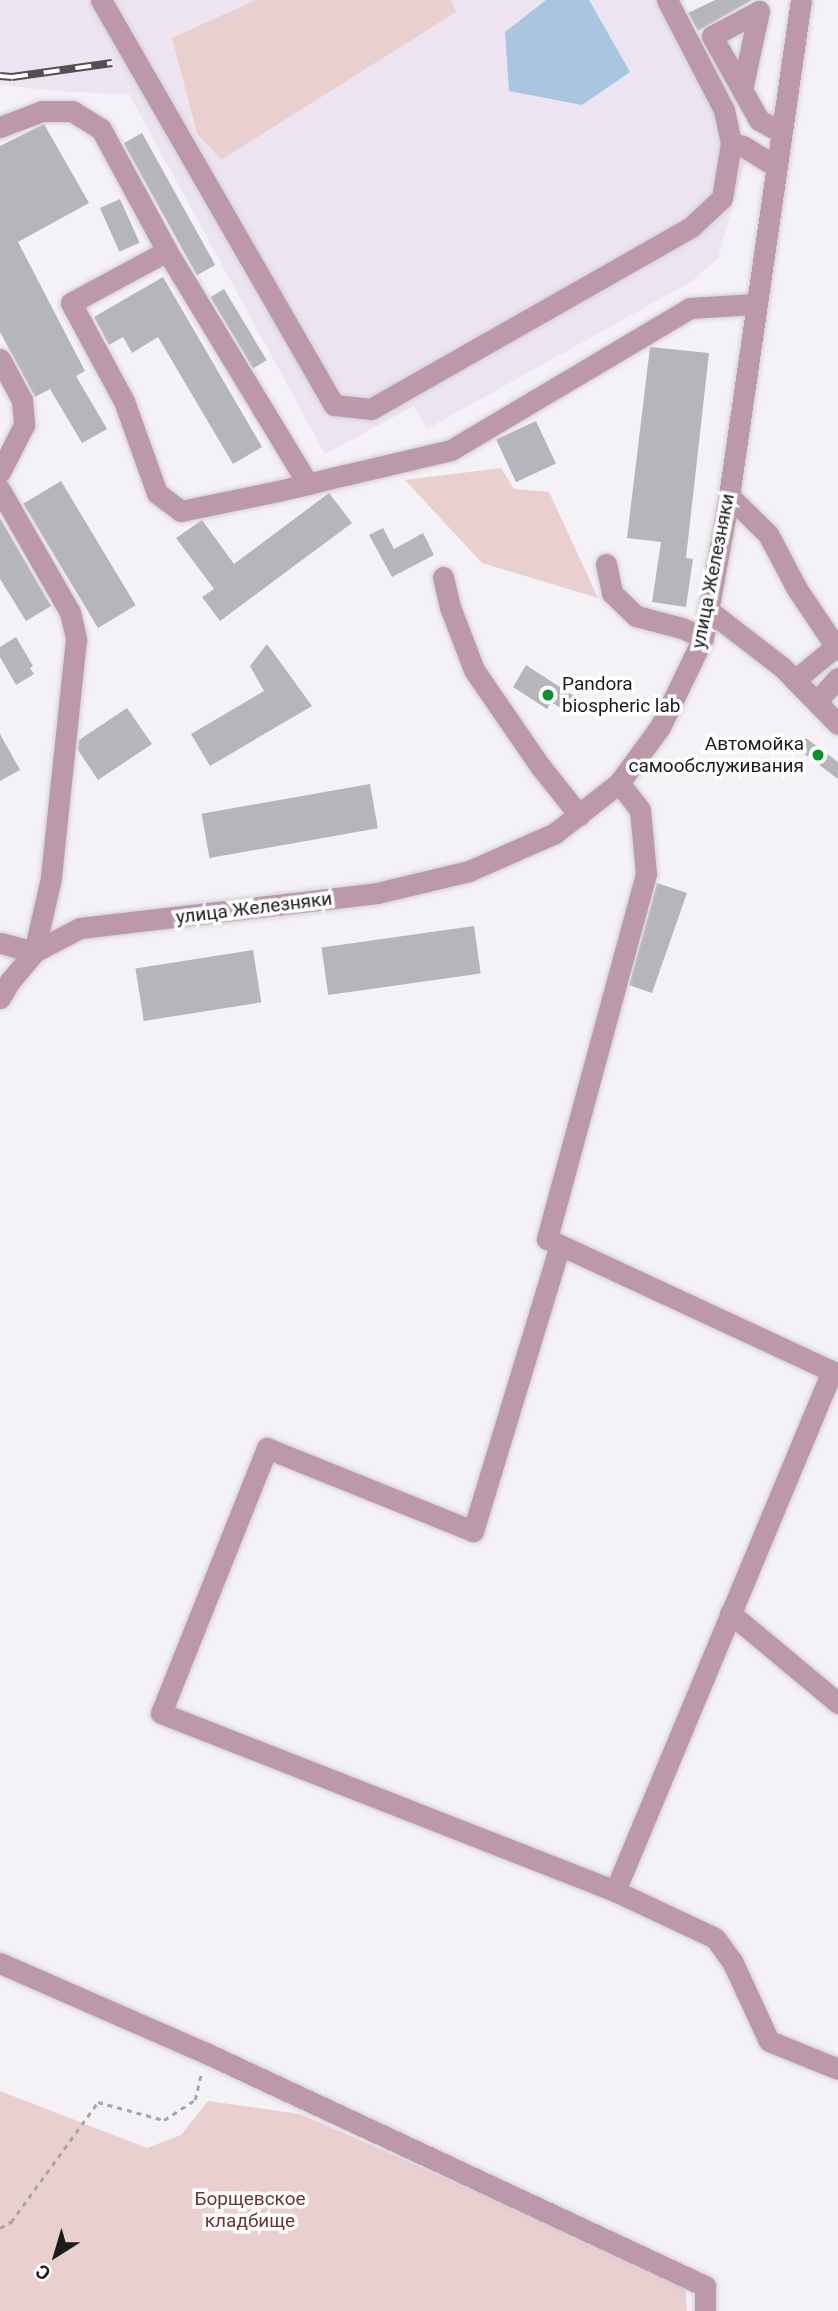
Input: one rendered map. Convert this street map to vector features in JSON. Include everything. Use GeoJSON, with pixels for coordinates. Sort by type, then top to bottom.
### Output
{"type":"FeatureCollection","features":[{"type":"Feature","properties":{"kind":"street"},"geometry":{"type":"LineString","coordinates":[[101,0],[334,405],[371,409],[691,227],[722,198],[731,143],[724,110],[667,0]]}},
{"type":"Feature","properties":{"kind":"street","name":"улица Железняки"},"geometry":{"type":"LineString","coordinates":[[0,998],[34,952],[80,928],[377,893],[469,871],[555,832],[619,783],[660,727],[703,638],[729,496],[801,0]]}},
{"type":"Feature","properties":{"kind":"street"},"geometry":{"type":"LineString","coordinates":[[741,90],[759,120],[781,132]]}},
{"type":"Feature","properties":{"kind":"street"},"geometry":{"type":"LineString","coordinates":[[0,127],[42,111],[72,111],[101,129],[167,251],[309,484]]}},
{"type":"Feature","properties":{"kind":"street"},"geometry":{"type":"LineString","coordinates":[[731,143],[743,146],[776,167]]}},
{"type":"Feature","properties":{"kind":"street"},"geometry":{"type":"LineString","coordinates":[[167,251],[71,303],[124,401],[157,493],[181,511],[451,450],[690,307],[755,304]]}},
{"type":"Feature","properties":{"kind":"street"},"geometry":{"type":"LineString","coordinates":[[0,359],[22,400],[24,425],[0,472]]}},
{"type":"Feature","properties":{"kind":"street"},"geometry":{"type":"LineString","coordinates":[[0,491],[70,612],[76,639],[51,878],[34,952],[0,943]]}},
{"type":"Feature","properties":{"kind":"street"},"geometry":{"type":"LineString","coordinates":[[729,496],[768,534],[797,589],[836,649],[795,680]]}},
{"type":"Feature","properties":{"kind":"street"},"geometry":{"type":"LineString","coordinates":[[606,564],[612,593],[635,616],[682,628],[703,638]]}},
{"type":"Feature","properties":{"kind":"street"},"geometry":{"type":"LineString","coordinates":[[443,577],[450,607],[474,670],[540,766],[579,814]]}},
{"type":"Feature","properties":{"kind":"street"},"geometry":{"type":"LineString","coordinates":[[708,610],[746,636],[838,723]]}},
{"type":"Feature","properties":{"kind":"street"},"geometry":{"type":"LineString","coordinates":[[817,701],[838,678]]}},
{"type":"Feature","properties":{"kind":"street"},"geometry":{"type":"LineString","coordinates":[[615,1891],[730,1614],[835,1372],[547,1239],[646,874],[640,810],[619,783]]}},
{"type":"Feature","properties":{"kind":"street"},"geometry":{"type":"LineString","coordinates":[[560,1245],[473,1531],[267,1448],[161,1713],[615,1891],[715,1938],[733,1961],[769,2041],[838,2069]]}},
{"type":"Feature","properties":{"kind":"street"},"geometry":{"type":"LineString","coordinates":[[730,1614],[838,1703]]}},
{"type":"Feature","properties":{"kind":"street"},"geometry":{"type":"LineString","coordinates":[[0,1963],[206,2053],[705,2286],[705,2311]]}},
{"type":"Feature","properties":{"kind":"path"},"geometry":{"type":"LineString","coordinates":[[0,2228],[11,2222],[98,2102],[164,2120],[195,2099],[206,2053]]}},
{"type":"Feature","properties":{"kind":"shaded area"},"geometry":{"type":"Polygon","coordinates":[[[0,0],[685,0],[674,6],[740,120],[745,162],[718,258],[692,281],[427,429],[414,406],[325,454],[129,94],[69,92],[0,85],[0,0]]]}},
{"type":"Feature","properties":{"kind":"green space"},"geometry":{"type":"Polygon","coordinates":[[[256,0],[451,0],[456,12],[221,160],[197,133],[172,38],[256,0]]]}},
{"type":"Feature","properties":{"kind":"green space"},"geometry":{"type":"Polygon","coordinates":[[[501,468],[514,489],[549,492],[598,598],[482,563],[405,480],[501,468]]]}},
{"type":"Feature","properties":{"kind":"green space","name":"Борщевское кладбище"},"geometry":{"type":"Polygon","coordinates":[[[0,2091],[147,2148],[181,2135],[208,2101],[300,2114],[685,2283],[687,2311],[0,2311],[0,2091]]]}},
{"type":"Feature","properties":{"kind":"water"},"geometry":{"type":"Polygon","coordinates":[[[546,0],[589,0],[630,72],[582,105],[509,91],[505,32],[546,0]]]}},
{"type":"Feature","properties":{"kind":"building"},"geometry":{"type":"Polygon","coordinates":[[[715,0],[752,0],[698,31],[688,13],[715,0]]]}},
{"type":"Feature","properties":{"kind":"building"},"geometry":{"type":"Polygon","coordinates":[[[44,124],[89,203],[18,242],[85,371],[76,376],[107,429],[82,443],[50,389],[35,397],[0,332],[0,146],[44,124]]]}},
{"type":"Feature","properties":{"kind":"building"},"geometry":{"type":"Polygon","coordinates":[[[142,133],[215,265],[197,275],[124,143],[142,133]]]}},
{"type":"Feature","properties":{"kind":"building"},"geometry":{"type":"Polygon","coordinates":[[[120,199],[140,243],[119,252],[100,208],[120,199]]]}},
{"type":"Feature","properties":{"kind":"building"},"geometry":{"type":"Polygon","coordinates":[[[163,277],[262,447],[233,464],[158,337],[132,353],[123,337],[109,345],[94,317],[163,277]]]}},
{"type":"Feature","properties":{"kind":"building"},"geometry":{"type":"Polygon","coordinates":[[[224,289],[267,360],[253,368],[210,297],[224,289]]]}},
{"type":"Feature","properties":{"kind":"building"},"geometry":{"type":"Polygon","coordinates":[[[650,347],[709,353],[686,558],[693,559],[686,607],[652,602],[661,542],[627,538],[650,347]]]}},
{"type":"Feature","properties":{"kind":"building"},"geometry":{"type":"Polygon","coordinates":[[[536,421],[556,464],[516,482],[496,440],[536,421]]]}},
{"type":"Feature","properties":{"kind":"building"},"geometry":{"type":"Polygon","coordinates":[[[61,481],[136,605],[98,628],[23,504],[61,481]]]}},
{"type":"Feature","properties":{"kind":"building"},"geometry":{"type":"Polygon","coordinates":[[[329,493],[352,523],[220,621],[202,597],[214,589],[176,538],[202,520],[234,564],[329,493]]]}},
{"type":"Feature","properties":{"kind":"building"},"geometry":{"type":"Polygon","coordinates":[[[0,518],[51,606],[26,621],[0,579],[0,518]]]}},
{"type":"Feature","properties":{"kind":"building"},"geometry":{"type":"Polygon","coordinates":[[[383,528],[394,549],[423,533],[434,555],[392,577],[369,535],[383,528]]]}},
{"type":"Feature","properties":{"kind":"building"},"geometry":{"type":"Polygon","coordinates":[[[16,637],[33,666],[30,668],[34,674],[16,685],[0,657],[0,647],[16,637]]]}},
{"type":"Feature","properties":{"kind":"building"},"geometry":{"type":"Polygon","coordinates":[[[267,644],[312,706],[210,766],[191,734],[264,691],[250,666],[267,644]]]}},
{"type":"Feature","properties":{"kind":"building","name":"Pandora biospheric lab"},"geometry":{"type":"Polygon","coordinates":[[[526,665],[583,702],[574,716],[551,702],[547,709],[513,687],[526,665]]]}},
{"type":"Feature","properties":{"kind":"building"},"geometry":{"type":"Polygon","coordinates":[[[127,708],[152,744],[98,780],[78,750],[79,740],[127,708]]]}},
{"type":"Feature","properties":{"kind":"building"},"geometry":{"type":"Polygon","coordinates":[[[0,734],[20,770],[0,781],[0,734]]]}},
{"type":"Feature","properties":{"kind":"building","name":"Автомойка самообслуживания"},"geometry":{"type":"Polygon","coordinates":[[[806,738],[838,762],[838,779],[798,749],[806,738]]]}},
{"type":"Feature","properties":{"kind":"building"},"geometry":{"type":"Polygon","coordinates":[[[370,784],[378,828],[209,858],[202,814],[370,784]]]}},
{"type":"Feature","properties":{"kind":"building"},"geometry":{"type":"Polygon","coordinates":[[[657,883],[687,893],[652,993],[629,985],[657,883]]]}},
{"type":"Feature","properties":{"kind":"building"},"geometry":{"type":"Polygon","coordinates":[[[474,926],[481,974],[328,995],[321,947],[474,926]]]}},
{"type":"Feature","properties":{"kind":"building"},"geometry":{"type":"Polygon","coordinates":[[[253,950],[261,1002],[144,1021],[135,969],[253,950]]]}},
{"type":"Feature","properties":{"kind":"railway"},"geometry":{"type":"LineString","coordinates":[[0,76],[12,77],[112,63]]}},
{"type":"Feature","properties":{"kind":"place","name":"Pandora biospheric lab"},"geometry":{"type":"Point","coordinates":[548,695]}},
{"type":"Feature","properties":{"kind":"place","name":"Автомойка самообслуживания"},"geometry":{"type":"Point","coordinates":[818,755]}}]}
